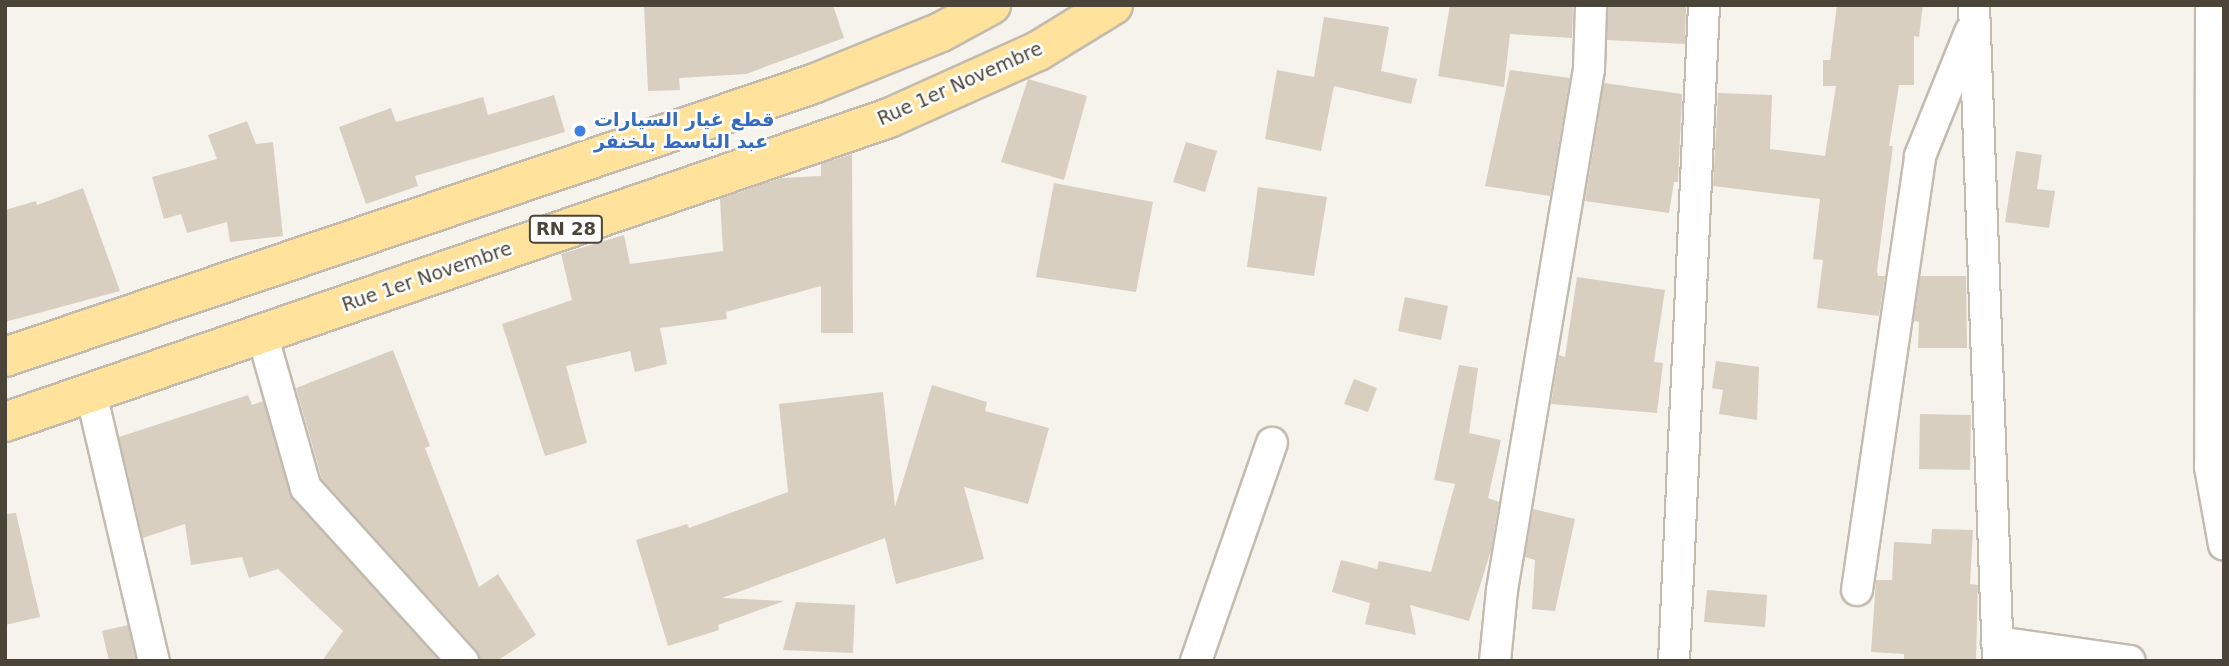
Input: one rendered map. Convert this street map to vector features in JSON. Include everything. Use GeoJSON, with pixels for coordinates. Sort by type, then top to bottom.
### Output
{"type":"FeatureCollection","features":[{"type":"Feature","properties":{"kind":"main road"},"geometry":{"type":"LineString","coordinates":[[5,357],[813,85],[942,32],[991,5]]}},
{"type":"Feature","properties":{"kind":"main road","name":"Rue 1er Novembre"},"geometry":{"type":"LineString","coordinates":[[5,422],[889,118],[1038,51],[1113,5]]}},
{"type":"Feature","properties":{"kind":"street"},"geometry":{"type":"LineString","coordinates":[[1495,661],[1502,590],[1589,69],[1591,5]]}},
{"type":"Feature","properties":{"kind":"street"},"geometry":{"type":"LineString","coordinates":[[1674,661],[1704,5]]}},
{"type":"Feature","properties":{"kind":"street"},"geometry":{"type":"LineString","coordinates":[[2211,5],[2210,467],[2224,545]]}},
{"type":"Feature","properties":{"kind":"street"},"geometry":{"type":"LineString","coordinates":[[1857,590],[1920,156],[1974,13]]}},
{"type":"Feature","properties":{"kind":"street"},"geometry":{"type":"LineString","coordinates":[[1974,13],[1997,651],[2130,661]]}},
{"type":"Feature","properties":{"kind":"street"},"geometry":{"type":"LineString","coordinates":[[262,334],[306,488],[463,661]]}},
{"type":"Feature","properties":{"kind":"street"},"geometry":{"type":"LineString","coordinates":[[91,393],[154,661]]}},
{"type":"Feature","properties":{"kind":"street"},"geometry":{"type":"LineString","coordinates":[[1196,661],[1272,443]]}},
{"type":"Feature","properties":{"kind":"building"},"geometry":{"type":"Polygon","coordinates":[[[644,5],[833,5],[844,38],[746,74],[679,78],[680,90],[648,91],[644,5]]]}},
{"type":"Feature","properties":{"kind":"building"},"geometry":{"type":"Polygon","coordinates":[[[1450,5],[1573,5],[1572,38],[1510,34],[1504,87],[1438,76],[1450,5]]]}},
{"type":"Feature","properties":{"kind":"building"},"geometry":{"type":"Polygon","coordinates":[[[1608,5],[1686,5],[1685,44],[1607,40],[1608,5]]]}},
{"type":"Feature","properties":{"kind":"building"},"geometry":{"type":"Polygon","coordinates":[[[1837,5],[1923,5],[1919,37],[1914,36],[1914,85],[1899,85],[1889,146],[1893,146],[1877,270],[1878,276],[1885,276],[1879,316],[1817,308],[1823,260],[1813,259],[1820,199],[1713,186],[1718,93],[1772,95],[1770,149],[1825,156],[1836,86],[1823,86],[1823,60],[1830,60],[1837,5]]]}},
{"type":"Feature","properties":{"kind":"building"},"geometry":{"type":"Polygon","coordinates":[[[1324,17],[1389,27],[1381,71],[1417,79],[1411,104],[1334,86],[1321,151],[1265,139],[1277,70],[1314,77],[1324,17]]]}},
{"type":"Feature","properties":{"kind":"building"},"geometry":{"type":"Polygon","coordinates":[[[1510,70],[1570,78],[1550,196],[1485,186],[1510,70]]]}},
{"type":"Feature","properties":{"kind":"building"},"geometry":{"type":"Polygon","coordinates":[[[1028,79],[1087,96],[1064,180],[1001,162],[1028,79]]]}},
{"type":"Feature","properties":{"kind":"building"},"geometry":{"type":"Polygon","coordinates":[[[1604,83],[1682,94],[1678,182],[1674,182],[1669,213],[1585,201],[1604,83]]]}},
{"type":"Feature","properties":{"kind":"building"},"geometry":{"type":"Polygon","coordinates":[[[554,95],[565,132],[415,176],[418,186],[366,204],[339,127],[391,108],[396,122],[483,97],[488,115],[554,95]]]}},
{"type":"Feature","properties":{"kind":"building"},"geometry":{"type":"Polygon","coordinates":[[[247,121],[256,144],[273,142],[283,236],[230,242],[227,222],[187,233],[181,214],[164,219],[152,177],[217,159],[208,135],[247,121]]]}},
{"type":"Feature","properties":{"kind":"building"},"geometry":{"type":"Polygon","coordinates":[[[1186,142],[1217,151],[1205,192],[1173,182],[1186,142]]]}},
{"type":"Feature","properties":{"kind":"building"},"geometry":{"type":"Polygon","coordinates":[[[2016,151],[2042,155],[2037,189],[2055,191],[2049,228],[2005,222],[2016,151]]]}},
{"type":"Feature","properties":{"kind":"building"},"geometry":{"type":"Polygon","coordinates":[[[852,154],[853,333],[821,333],[821,286],[726,312],[727,319],[660,328],[667,364],[635,372],[630,351],[566,366],[587,443],[545,456],[502,324],[572,300],[561,254],[624,235],[630,264],[723,251],[720,199],[781,178],[821,176],[821,164],[852,154]]]}},
{"type":"Feature","properties":{"kind":"building"},"geometry":{"type":"Polygon","coordinates":[[[1054,183],[1153,202],[1136,292],[1036,277],[1054,183]]]}},
{"type":"Feature","properties":{"kind":"building"},"geometry":{"type":"Polygon","coordinates":[[[1258,187],[1327,197],[1314,276],[1247,267],[1258,187]]]}},
{"type":"Feature","properties":{"kind":"building"},"geometry":{"type":"Polygon","coordinates":[[[83,188],[120,291],[5,322],[5,210],[36,201],[37,205],[83,188]]]}},
{"type":"Feature","properties":{"kind":"building"},"geometry":{"type":"Polygon","coordinates":[[[1920,276],[1966,276],[1967,348],[1918,348],[1919,322],[1914,321],[1920,276]]]}},
{"type":"Feature","properties":{"kind":"building"},"geometry":{"type":"Polygon","coordinates":[[[1577,277],[1665,290],[1654,362],[1663,363],[1657,413],[1551,404],[1559,355],[1565,357],[1577,277]]]}},
{"type":"Feature","properties":{"kind":"building"},"geometry":{"type":"Polygon","coordinates":[[[1405,297],[1448,306],[1441,340],[1398,331],[1405,297]]]}},
{"type":"Feature","properties":{"kind":"building"},"geometry":{"type":"Polygon","coordinates":[[[393,350],[430,446],[425,448],[479,587],[498,574],[536,635],[497,661],[480,661],[476,649],[322,479],[296,388],[393,350]]]}},
{"type":"Feature","properties":{"kind":"building"},"geometry":{"type":"Polygon","coordinates":[[[1716,361],[1759,367],[1757,420],[1719,414],[1723,390],[1712,388],[1716,361]]]}},
{"type":"Feature","properties":{"kind":"building"},"geometry":{"type":"Polygon","coordinates":[[[1459,365],[1478,368],[1469,433],[1501,440],[1488,498],[1499,502],[1491,550],[1469,621],[1410,605],[1416,635],[1365,624],[1370,603],[1332,592],[1341,560],[1377,569],[1379,561],[1431,572],[1455,484],[1434,480],[1459,365]]]}},
{"type":"Feature","properties":{"kind":"building"},"geometry":{"type":"Polygon","coordinates":[[[1354,379],[1377,388],[1368,412],[1344,404],[1354,379]]]}},
{"type":"Feature","properties":{"kind":"building"},"geometry":{"type":"Polygon","coordinates":[[[932,385],[987,402],[985,411],[1049,428],[1028,504],[964,487],[984,559],[896,584],[885,538],[722,598],[784,601],[718,625],[719,630],[668,646],[636,540],[687,524],[689,528],[788,492],[779,404],[883,392],[895,507],[932,385]]]}},
{"type":"Feature","properties":{"kind":"building"},"geometry":{"type":"Polygon","coordinates":[[[248,395],[252,405],[263,401],[293,500],[439,661],[322,661],[343,631],[278,569],[249,578],[242,557],[191,565],[185,524],[143,538],[119,437],[248,395]]]}},
{"type":"Feature","properties":{"kind":"building"},"geometry":{"type":"Polygon","coordinates":[[[1920,414],[1971,415],[1970,470],[1919,469],[1920,414]]]}},
{"type":"Feature","properties":{"kind":"building"},"geometry":{"type":"Polygon","coordinates":[[[1533,509],[1575,519],[1555,611],[1532,609],[1535,560],[1525,557],[1533,509]]]}},
{"type":"Feature","properties":{"kind":"building"},"geometry":{"type":"Polygon","coordinates":[[[16,513],[40,617],[5,625],[5,514],[16,513]]]}},
{"type":"Feature","properties":{"kind":"building"},"geometry":{"type":"Polygon","coordinates":[[[1932,529],[1973,530],[1970,584],[1978,585],[1976,661],[1904,661],[1904,654],[1871,652],[1876,580],[1892,580],[1894,542],[1931,544],[1932,529]]]}},
{"type":"Feature","properties":{"kind":"building"},"geometry":{"type":"Polygon","coordinates":[[[1707,590],[1767,595],[1765,627],[1704,622],[1707,590]]]}},
{"type":"Feature","properties":{"kind":"building"},"geometry":{"type":"Polygon","coordinates":[[[796,602],[855,605],[853,653],[783,650],[796,602]]]}},
{"type":"Feature","properties":{"kind":"building"},"geometry":{"type":"Polygon","coordinates":[[[128,625],[136,661],[109,661],[102,631],[128,625]]]}},
{"type":"Feature","properties":{"kind":"place","name":"قطع غيار السيارات عبد الباسط بلخنفر"},"geometry":{"type":"Point","coordinates":[580,131]}}]}
